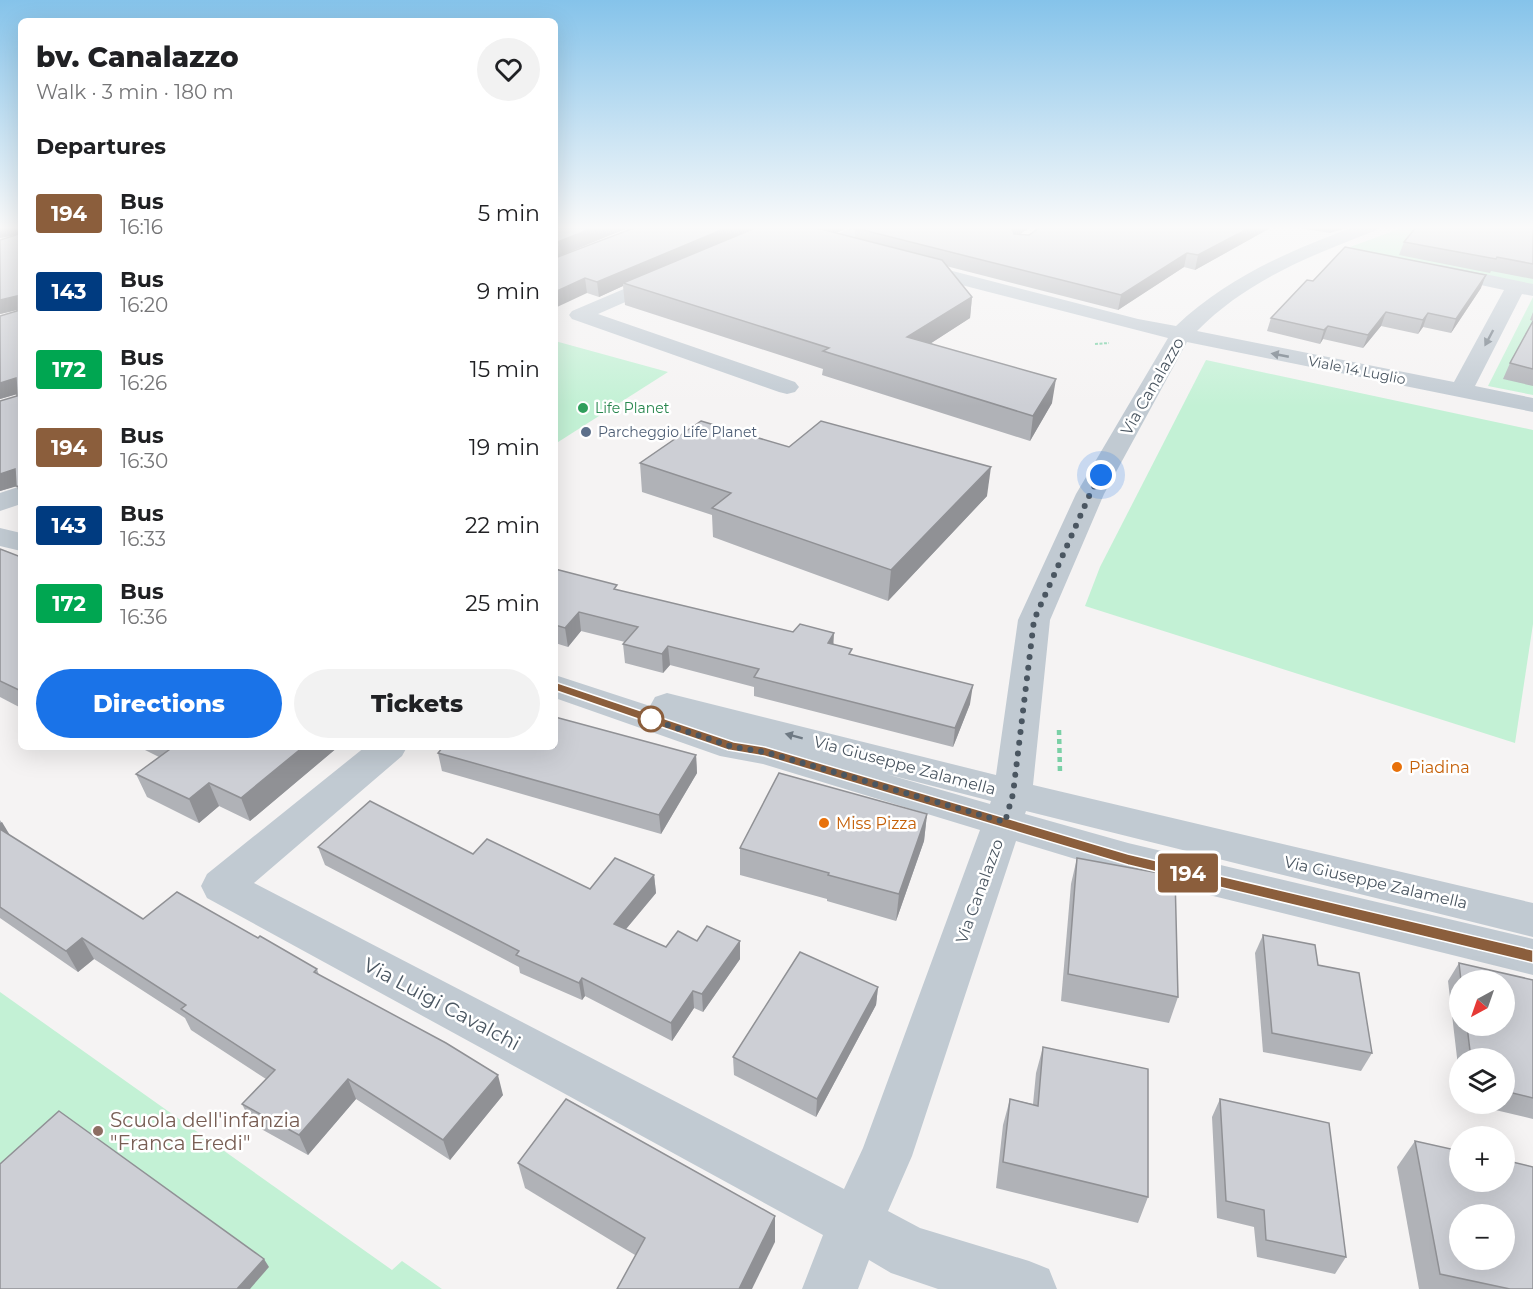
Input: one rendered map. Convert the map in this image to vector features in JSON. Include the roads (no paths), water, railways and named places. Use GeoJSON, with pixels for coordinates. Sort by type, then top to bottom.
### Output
{"type":"FeatureCollection","features":[{"type":"Feature","properties":{"kind":"street"},"geometry":{"type":"LineString","coordinates":[[645,286],[579,315],[787,387]]}},
{"type":"Feature","properties":{"kind":"street","name":"Viale 14 Luglio"},"geometry":{"type":"LineString","coordinates":[[988,286],[1180,335],[1533,405]]}},
{"type":"Feature","properties":{"kind":"street","name":"Via Canalazzo"},"geometry":{"type":"LineString","coordinates":[[830,1289],[855,1224],[886,1156],[1010,824],[1034,620],[1090,494],[1180,335],[1218,298],[1237,286]]}},
{"type":"Feature","properties":{"kind":"street"},"geometry":{"type":"LineString","coordinates":[[1461,391],[1524,288]]}},
{"type":"Feature","properties":{"kind":"street"},"geometry":{"type":"LineString","coordinates":[[0,503],[18,495]]}},
{"type":"Feature","properties":{"kind":"street","name":"Via Giuseppe Zalamella"},"geometry":{"type":"LineString","coordinates":[[558,686],[689,709],[1010,824],[1128,859],[1533,957]]}},
{"type":"Feature","properties":{"kind":"street","name":"Via Giuseppe Zalamella"},"geometry":{"type":"LineString","coordinates":[[558,686],[733,747],[768,763],[820,781],[960,822],[989,835],[1010,824],[1070,825],[1333,887],[1375,893],[1406,890],[1533,920]]}},
{"type":"Feature","properties":{"kind":"street","name":"Via Luigi Cavalchi"},"geometry":{"type":"LineString","coordinates":[[385,750],[222,886],[855,1224]]}},
{"type":"Feature","properties":{"kind":"street"},"geometry":{"type":"LineString","coordinates":[[855,1224],[911,1253],[1029,1289]]}},
{"type":"Feature","properties":{"kind":"place","name":"Life Planet"},"geometry":{"type":"Point","coordinates":[583,408]}},
{"type":"Feature","properties":{"kind":"place","name":"Parcheggio Life Planet"},"geometry":{"type":"Point","coordinates":[586,432]}},
{"type":"Feature","properties":{"kind":"place","name":"Piadina"},"geometry":{"type":"Point","coordinates":[1397,767]}},
{"type":"Feature","properties":{"kind":"place","name":"Miss Pizza"},"geometry":{"type":"Point","coordinates":[824,823]}},
{"type":"Feature","properties":{"kind":"place","name":"Scuola dell'infanzia \"Franca Eredi\""},"geometry":{"type":"Point","coordinates":[98,1131]}}]}
